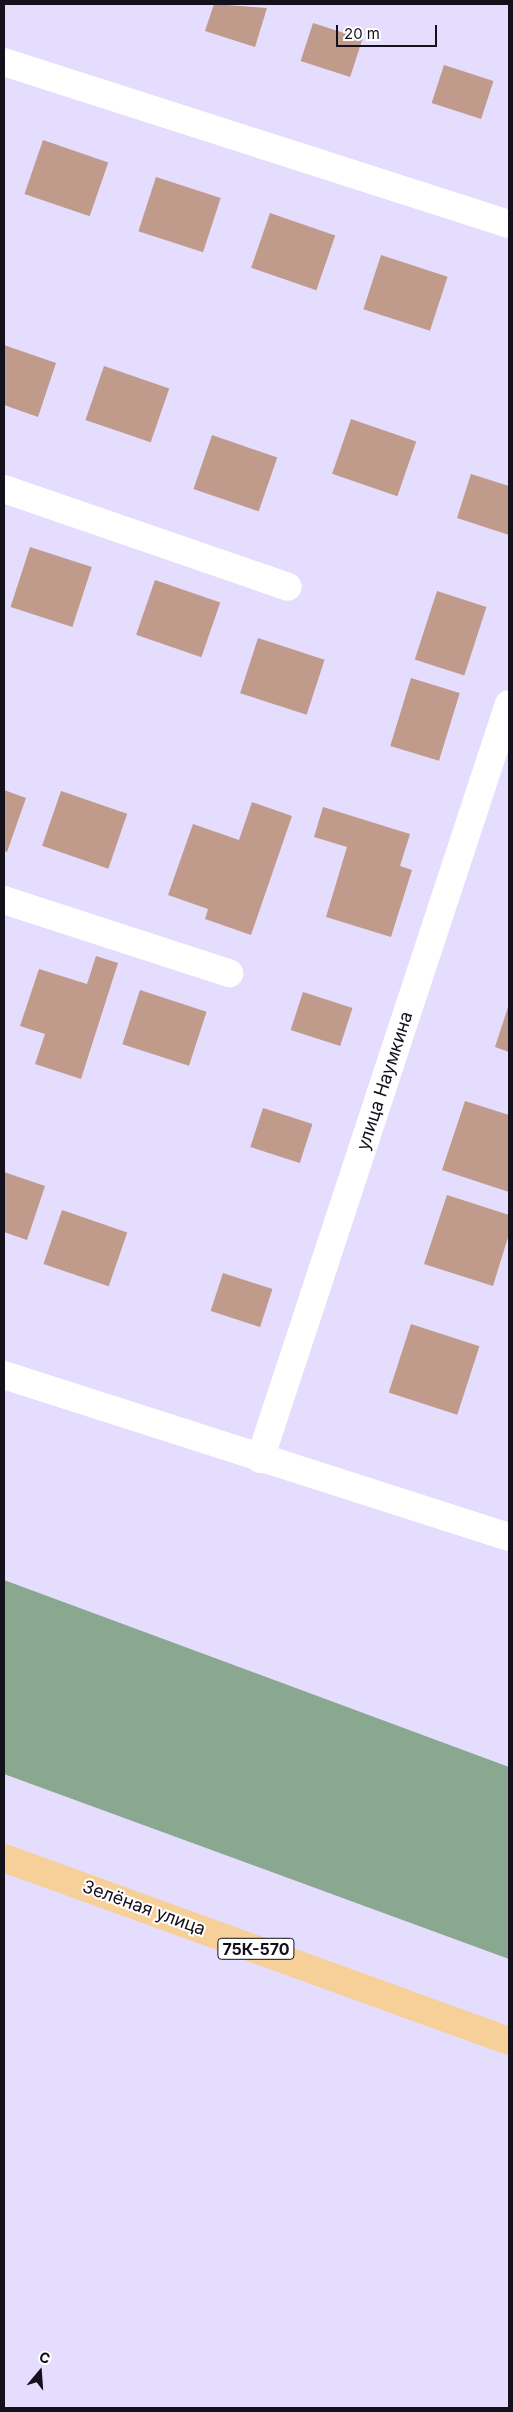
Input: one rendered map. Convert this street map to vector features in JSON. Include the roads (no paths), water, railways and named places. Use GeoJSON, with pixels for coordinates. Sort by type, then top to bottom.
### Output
{"type":"FeatureCollection","features":[{"type":"Feature","properties":{"kind":"main road","name":"Зелёная улица"},"geometry":{"type":"LineString","coordinates":[[4,1858],[509,2041]]}},
{"type":"Feature","properties":{"kind":"street"},"geometry":{"type":"LineString","coordinates":[[4,62],[509,224]]}},
{"type":"Feature","properties":{"kind":"street"},"geometry":{"type":"LineString","coordinates":[[4,488],[288,587]]}},
{"type":"Feature","properties":{"kind":"street","name":"улица Наумкина"},"geometry":{"type":"LineString","coordinates":[[260,1459],[509,704]]}},
{"type":"Feature","properties":{"kind":"street"},"geometry":{"type":"LineString","coordinates":[[4,900],[229,973]]}},
{"type":"Feature","properties":{"kind":"street"},"geometry":{"type":"LineString","coordinates":[[4,1374],[260,1459],[509,1537]]}}]}
